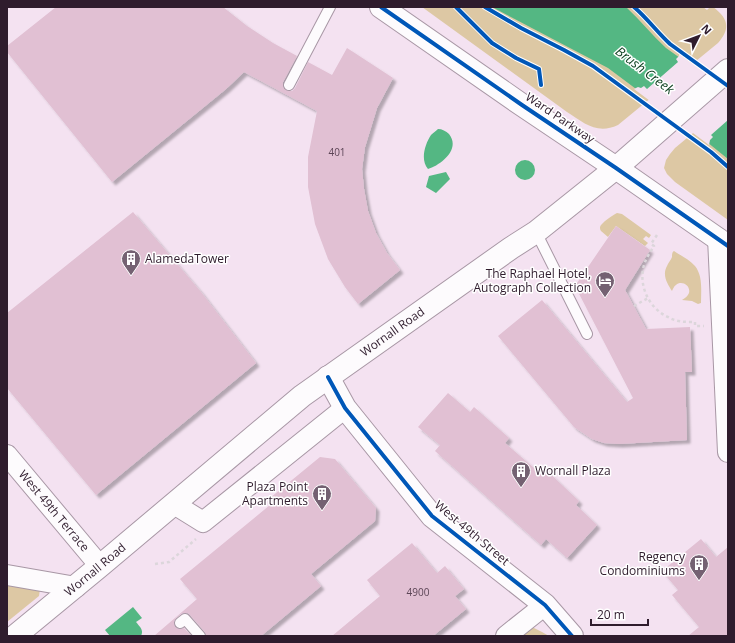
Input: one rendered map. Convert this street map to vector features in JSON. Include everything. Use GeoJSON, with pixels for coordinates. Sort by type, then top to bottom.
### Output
{"type":"FeatureCollection","features":[{"type":"Feature","properties":{"kind":"main road","name":"Ward Parkway"},"geometry":{"type":"LineString","coordinates":[[381,7],[723,242]]}},
{"type":"Feature","properties":{"kind":"main road","name":"Wornall Road"},"geometry":{"type":"LineString","coordinates":[[15,636],[76,587],[302,396],[505,252],[536,232],[616,168],[728,70]]}},
{"type":"Feature","properties":{"kind":"main road","name":"West 49th Street"},"geometry":{"type":"LineString","coordinates":[[328,377],[345,408],[432,516],[545,605],[572,636]]}},
{"type":"Feature","properties":{"kind":"street"},"geometry":{"type":"LineString","coordinates":[[723,242],[728,452]]}},
{"type":"Feature","properties":{"kind":"street"},"geometry":{"type":"LineString","coordinates":[[174,504],[203,522],[345,408]]}},
{"type":"Feature","properties":{"kind":"street","name":"West 49th Terrace"},"geometry":{"type":"LineString","coordinates":[[7,455],[100,566]]}},
{"type":"Feature","properties":{"kind":"street"},"geometry":{"type":"LineString","coordinates":[[7,575],[76,587]]}},
{"type":"Feature","properties":{"kind":"street"},"geometry":{"type":"LineString","coordinates":[[506,636],[545,605]]}},
{"type":"Feature","properties":{"kind":"lane"},"geometry":{"type":"LineString","coordinates":[[289,85],[330,7]]}},
{"type":"Feature","properties":{"kind":"lane"},"geometry":{"type":"LineString","coordinates":[[536,232],[587,334]]}},
{"type":"Feature","properties":{"kind":"lane"},"geometry":{"type":"LineString","coordinates":[[180,623],[185,619],[200,636]]}},
{"type":"Feature","properties":{"kind":"path"},"geometry":{"type":"LineString","coordinates":[[657,236],[651,244],[654,246],[643,268],[643,284],[648,298],[657,310],[668,318],[680,322],[695,322],[695,326],[708,326]]}},
{"type":"Feature","properties":{"kind":"path"},"geometry":{"type":"LineString","coordinates":[[634,306],[648,298]]}},
{"type":"Feature","properties":{"kind":"path"},"geometry":{"type":"LineString","coordinates":[[155,564],[169,562],[199,536],[203,522]]}},
{"type":"Feature","properties":{"kind":"shaded area"},"geometry":{"type":"Polygon","coordinates":[[[422,7],[703,7],[707,10],[710,7],[713,7],[725,19],[726,28],[725,33],[718,43],[618,125],[604,129],[585,124],[567,112],[422,7]]]}},
{"type":"Feature","properties":{"kind":"shaded area"},"geometry":{"type":"Polygon","coordinates":[[[728,104],[728,220],[675,182],[667,174],[664,168],[666,160],[675,148],[728,104]]]}},
{"type":"Feature","properties":{"kind":"shaded area"},"geometry":{"type":"Polygon","coordinates":[[[617,213],[622,214],[651,235],[649,238],[646,236],[643,239],[648,243],[645,246],[616,226],[608,237],[600,230],[603,223],[617,213]]]}},
{"type":"Feature","properties":{"kind":"shaded area"},"geometry":{"type":"Polygon","coordinates":[[[674,251],[690,262],[698,270],[701,284],[701,303],[698,304],[692,301],[682,300],[689,293],[689,288],[685,284],[678,284],[672,291],[668,285],[665,273],[674,251]]]}},
{"type":"Feature","properties":{"kind":"shaded area"},"geometry":{"type":"Polygon","coordinates":[[[7,581],[40,589],[39,596],[7,622],[7,581]]]}},
{"type":"Feature","properties":{"kind":"shaded area"},"geometry":{"type":"Polygon","coordinates":[[[534,628],[549,636],[517,636],[528,629],[534,628]]]}},
{"type":"Feature","properties":{"kind":"water","name":"Brush Creek"},"geometry":{"type":"Polygon","coordinates":[[[492,7],[626,7],[666,48],[728,92],[728,159],[608,68],[492,7]]]}},
{"type":"Feature","properties":{"kind":"water"},"geometry":{"type":"Polygon","coordinates":[[[438,129],[444,130],[449,134],[453,145],[448,156],[444,160],[428,169],[424,161],[425,147],[431,135],[438,129]]]}},
{"type":"Feature","properties":{"kind":"water"},"geometry":{"type":"Polygon","coordinates":[[[521,160],[529,160],[535,166],[535,174],[529,180],[521,180],[515,174],[515,166],[521,160]]]}},
{"type":"Feature","properties":{"kind":"water"},"geometry":{"type":"Polygon","coordinates":[[[446,172],[450,179],[436,193],[426,187],[429,176],[446,172]]]}},
{"type":"Feature","properties":{"kind":"water"},"geometry":{"type":"Polygon","coordinates":[[[133,607],[142,618],[136,622],[142,630],[141,636],[110,636],[105,630],[133,607]]]}},
{"type":"Feature","properties":{"kind":"pier"},"geometry":{"type":"Polygon","coordinates":[[[679,54],[728,90],[728,120],[711,135],[713,137],[710,140],[709,145],[634,89],[644,86],[647,89],[678,62],[676,59],[679,54]]]}},
{"type":"Feature","properties":{"kind":"building"},"geometry":{"type":"Polygon","coordinates":[[[56,7],[223,7],[247,26],[273,43],[297,56],[283,82],[284,89],[292,91],[295,88],[308,62],[332,75],[347,48],[393,78],[377,108],[365,147],[362,169],[368,211],[376,233],[387,253],[400,270],[358,304],[345,287],[328,259],[315,224],[308,187],[308,157],[317,111],[244,72],[226,89],[112,182],[7,52],[7,46],[56,7]]]}},
{"type":"Feature","properties":{"kind":"building"},"geometry":{"type":"Polygon","coordinates":[[[133,212],[201,292],[256,363],[96,495],[7,388],[7,313],[133,212]]]}},
{"type":"Feature","properties":{"kind":"building"},"geometry":{"type":"Polygon","coordinates":[[[616,226],[650,250],[625,290],[646,329],[690,327],[692,372],[685,372],[687,440],[619,444],[604,443],[592,439],[574,427],[498,336],[542,300],[627,402],[633,398],[575,286],[616,226]]]}},
{"type":"Feature","properties":{"kind":"building","name":"Wornall Plaza"},"geometry":{"type":"Polygon","coordinates":[[[448,393],[470,412],[474,407],[509,438],[505,443],[542,475],[546,470],[579,501],[576,505],[597,525],[567,558],[546,539],[541,545],[435,451],[440,445],[418,427],[448,393]]]}},
{"type":"Feature","properties":{"kind":"building"},"geometry":{"type":"Polygon","coordinates":[[[320,457],[335,459],[376,508],[375,521],[311,574],[321,586],[261,636],[206,636],[205,632],[190,615],[188,613],[184,613],[176,618],[174,624],[178,629],[184,628],[191,636],[154,636],[197,599],[180,579],[270,505],[270,498],[320,457]]]}},
{"type":"Feature","properties":{"kind":"building","name":"Regency Condominiums"},"geometry":{"type":"Polygon","coordinates":[[[701,539],[716,557],[728,547],[728,636],[688,636],[699,627],[672,595],[678,590],[662,571],[701,539]]]}},
{"type":"Feature","properties":{"kind":"building"},"geometry":{"type":"Polygon","coordinates":[[[412,543],[437,573],[445,566],[464,589],[455,596],[466,609],[433,636],[332,636],[380,596],[367,580],[412,543]]]}},
{"type":"Feature","properties":{"kind":"cycle path"},"geometry":{"type":"LineString","coordinates":[[381,7],[728,246]]}},
{"type":"Feature","properties":{"kind":"cycle path"},"geometry":{"type":"LineString","coordinates":[[456,7],[492,43],[516,58],[539,69],[541,85]]}},
{"type":"Feature","properties":{"kind":"cycle path"},"geometry":{"type":"LineString","coordinates":[[485,7],[593,66],[711,152],[728,167]]}},
{"type":"Feature","properties":{"kind":"cycle path"},"geometry":{"type":"LineString","coordinates":[[634,7],[670,44],[728,86]]}},
{"type":"Feature","properties":{"kind":"cycle path"},"geometry":{"type":"LineString","coordinates":[[328,377],[345,408],[432,516],[545,605],[572,636]]}},
{"type":"Feature","properties":{"kind":"place","name":"AlamedaTower"},"geometry":{"type":"Point","coordinates":[131,276]}},
{"type":"Feature","properties":{"kind":"place","name":"The Raphael Hotel, Autograph Collection"},"geometry":{"type":"Point","coordinates":[605,298]}},
{"type":"Feature","properties":{"kind":"place","name":"Wornall Plaza"},"geometry":{"type":"Point","coordinates":[521,488]}},
{"type":"Feature","properties":{"kind":"place","name":"Plaza Point Apartments"},"geometry":{"type":"Point","coordinates":[322,511]}},
{"type":"Feature","properties":{"kind":"place","name":"Regency Condominiums"},"geometry":{"type":"Point","coordinates":[699,581]}}]}
